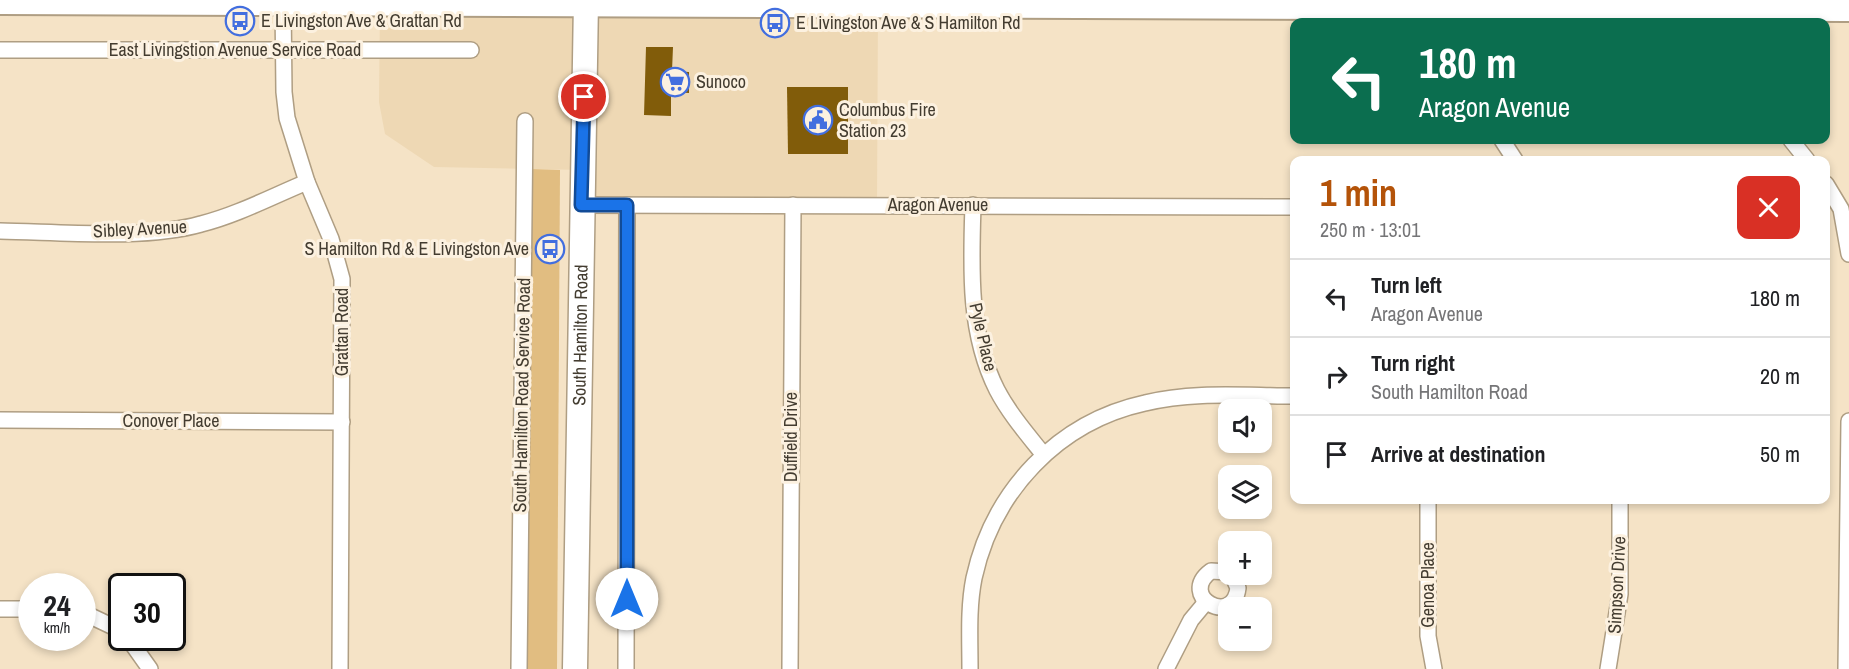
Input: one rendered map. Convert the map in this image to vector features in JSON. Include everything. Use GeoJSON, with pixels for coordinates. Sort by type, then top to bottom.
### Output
{"type":"FeatureCollection","features":[{"type":"Feature","properties":{"kind":"main road"},"geometry":{"type":"LineString","coordinates":[[0,3],[586,3],[1481,11],[1849,10]]}},
{"type":"Feature","properties":{"kind":"main road","name":"South Hamilton Road"},"geometry":{"type":"LineString","coordinates":[[575,669],[586,3]]}},
{"type":"Feature","properties":{"kind":"street","name":"Grattan Road"},"geometry":{"type":"LineString","coordinates":[[283,4],[287,118],[307,182],[331,239],[342,279],[340,669]]}},
{"type":"Feature","properties":{"kind":"street","name":"East Livingstion Avenue Service Road"},"geometry":{"type":"LineString","coordinates":[[0,50],[471,50]]}},
{"type":"Feature","properties":{"kind":"street","name":"South Hamilton Road Service Road"},"geometry":{"type":"LineString","coordinates":[[519,669],[525,121]]}},
{"type":"Feature","properties":{"kind":"street"},"geometry":{"type":"LineString","coordinates":[[1794,144],[1804,156]]}},
{"type":"Feature","properties":{"kind":"street","name":"Sibley Avenue"},"geometry":{"type":"LineString","coordinates":[[0,231],[141,232],[186,228],[216,219],[307,182]]}},
{"type":"Feature","properties":{"kind":"street"},"geometry":{"type":"LineString","coordinates":[[1830,189],[1845,209],[1849,254]]}},
{"type":"Feature","properties":{"kind":"street","name":"Aragon Avenue"},"geometry":{"type":"LineString","coordinates":[[581,205],[1290,207]]}},
{"type":"Feature","properties":{"kind":"street"},"geometry":{"type":"LineString","coordinates":[[626,669],[627,205]]}},
{"type":"Feature","properties":{"kind":"street","name":"Duffield Drive"},"geometry":{"type":"LineString","coordinates":[[790,669],[793,205]]}},
{"type":"Feature","properties":{"kind":"street","name":"Pyle Place"},"geometry":{"type":"LineString","coordinates":[[972,205],[972,292],[985,360],[998,391],[1043,454]]}},
{"type":"Feature","properties":{"kind":"street"},"geometry":{"type":"LineString","coordinates":[[969,669],[974,580],[982,548],[1003,504],[1043,454],[1091,422],[1144,403],[1196,396],[1290,396]]}},
{"type":"Feature","properties":{"kind":"street","name":"Conover Place"},"geometry":{"type":"LineString","coordinates":[[0,420],[342,422]]}},
{"type":"Feature","properties":{"kind":"street"},"geometry":{"type":"LineString","coordinates":[[1846,669],[1849,581],[1849,421]]}},
{"type":"Feature","properties":{"kind":"street","name":"Genoa Place"},"geometry":{"type":"LineString","coordinates":[[1428,504],[1428,636],[1434,669]]}},
{"type":"Feature","properties":{"kind":"street","name":"Simpson Drive"},"geometry":{"type":"LineString","coordinates":[[1608,669],[1620,594],[1620,504]]}},
{"type":"Feature","properties":{"kind":"street"},"geometry":{"type":"LineString","coordinates":[[1218,569],[1206,575],[1200,592],[1206,602],[1218,607],[1230,604],[1238,588],[1236,585]]}},
{"type":"Feature","properties":{"kind":"street"},"geometry":{"type":"LineString","coordinates":[[1166,669],[1191,620],[1206,602]]}},
{"type":"Feature","properties":{"kind":"street"},"geometry":{"type":"LineString","coordinates":[[0,609],[18,609]]}},
{"type":"Feature","properties":{"kind":"street"},"geometry":{"type":"LineString","coordinates":[[137,651],[150,669]]}},
{"type":"Feature","properties":{"kind":"shaded area"},"geometry":{"type":"Polygon","coordinates":[[[878,5],[877,204],[583,205],[583,170],[434,167],[385,134],[379,102],[380,6],[878,5]]]}},
{"type":"Feature","properties":{"kind":"shaded area"},"geometry":{"type":"Polygon","coordinates":[[[531,169],[560,170],[557,669],[527,669],[531,169]]]}},
{"type":"Feature","properties":{"kind":"building","name":"Sunoco"},"geometry":{"type":"Polygon","coordinates":[[[646,47],[673,47],[672,71],[689,72],[689,93],[671,92],[671,116],[644,115],[646,47]]]}},
{"type":"Feature","properties":{"kind":"building","name":"Columbus Fire Station 23"},"geometry":{"type":"Polygon","coordinates":[[[787,87],[848,87],[848,154],[788,154],[787,87]]]}},
{"type":"Feature","properties":{"kind":"place","name":"E Livingston Ave & Grattan Rd"},"geometry":{"type":"Point","coordinates":[240,21]}},
{"type":"Feature","properties":{"kind":"place","name":"E Livingston Ave & S Hamilton Rd"},"geometry":{"type":"Point","coordinates":[775,23]}},
{"type":"Feature","properties":{"kind":"place","name":"Sunoco"},"geometry":{"type":"Point","coordinates":[675,82]}},
{"type":"Feature","properties":{"kind":"place","name":"Columbus Fire Station 23"},"geometry":{"type":"Point","coordinates":[818,120]}},
{"type":"Feature","properties":{"kind":"place","name":"S Hamilton Rd & E Livingston Ave"},"geometry":{"type":"Point","coordinates":[550,249]}},
{"type":"Feature","properties":{"kind":"route"},"geometry":{"type":"LineString","coordinates":[[584,97],[581,205],[627,205],[627,599]]}}]}
